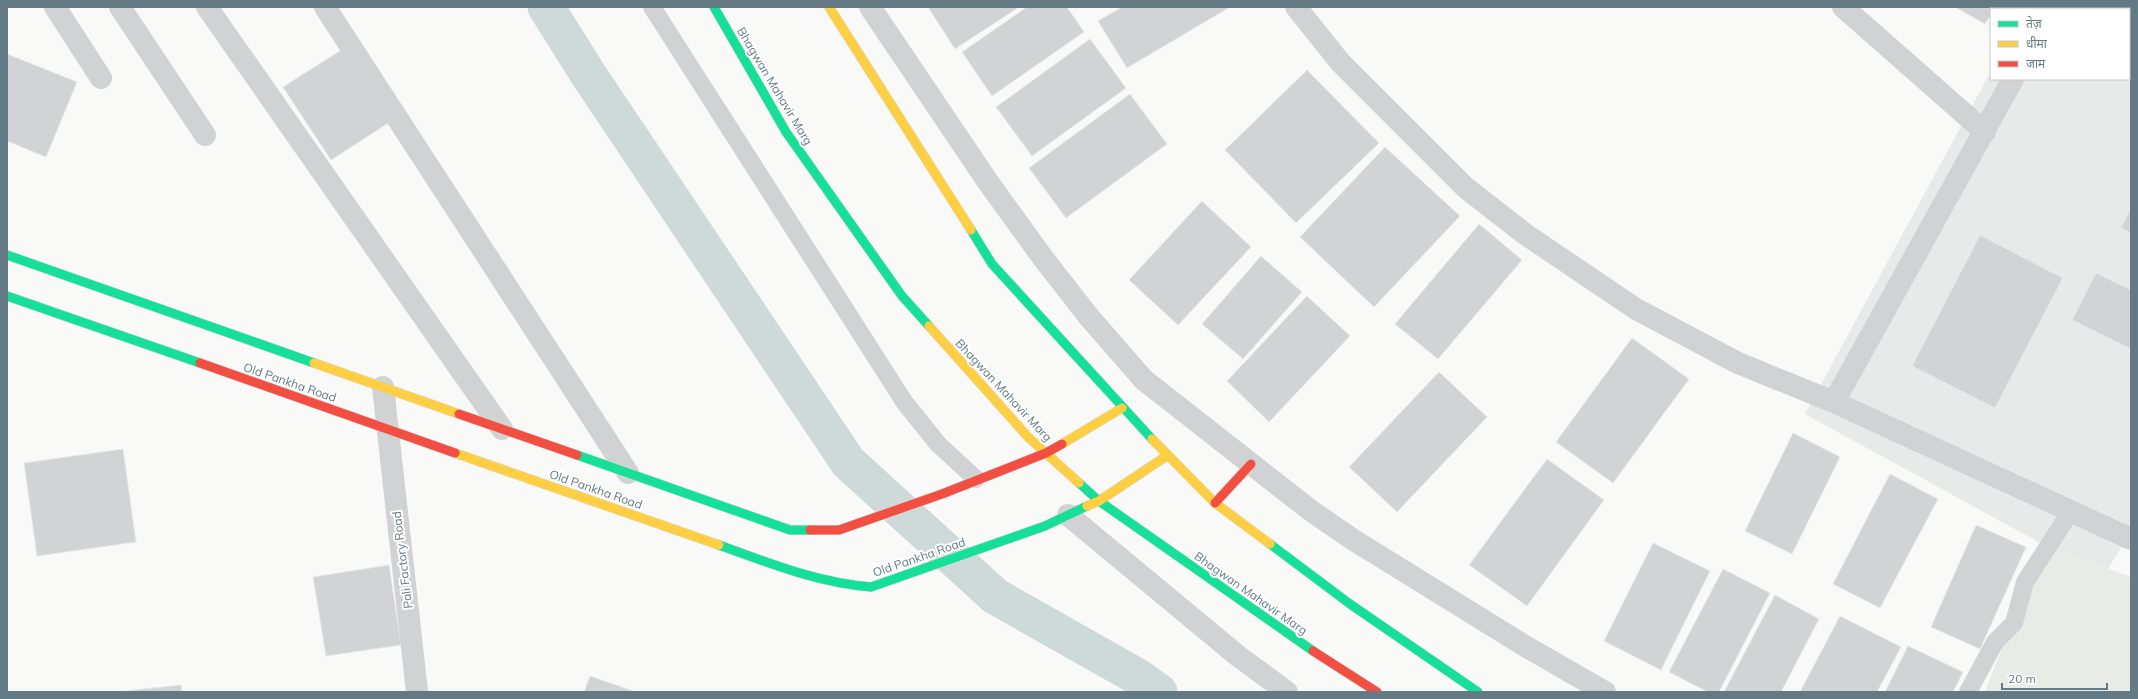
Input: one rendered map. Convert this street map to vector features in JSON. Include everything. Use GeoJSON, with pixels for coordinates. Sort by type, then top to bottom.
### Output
{"type":"FeatureCollection","features":[{"type":"Feature","properties":{"kind":"street"},"geometry":{"type":"LineString","coordinates":[[55,7],[102,78]]}},
{"type":"Feature","properties":{"kind":"street"},"geometry":{"type":"LineString","coordinates":[[120,7],[205,135]]}},
{"type":"Feature","properties":{"kind":"street"},"geometry":{"type":"LineString","coordinates":[[207,7],[502,429]]}},
{"type":"Feature","properties":{"kind":"street"},"geometry":{"type":"LineString","coordinates":[[325,7],[628,473]]}},
{"type":"Feature","properties":{"kind":"street","name":"Bhagwan Mahavir Marg"},"geometry":{"type":"LineString","coordinates":[[714,7],[786,132],[902,296],[1028,437],[1099,501],[1323,658],[1377,692]]}},
{"type":"Feature","properties":{"kind":"street"},"geometry":{"type":"LineString","coordinates":[[829,7],[992,264],[1122,408],[1215,503],[1350,604],[1478,692]]}},
{"type":"Feature","properties":{"kind":"street"},"geometry":{"type":"LineString","coordinates":[[870,7],[988,182],[1044,258],[1117,350],[1144,380],[1310,510],[1352,539],[1525,646],[1605,692]]}},
{"type":"Feature","properties":{"kind":"street"},"geometry":{"type":"LineString","coordinates":[[1296,7],[1340,62],[1426,150],[1466,188],[1525,234],[1636,309],[1738,363],[1834,402],[2131,539]]}},
{"type":"Feature","properties":{"kind":"street"},"geometry":{"type":"LineString","coordinates":[[1843,7],[1985,132]]}},
{"type":"Feature","properties":{"kind":"street"},"geometry":{"type":"LineString","coordinates":[[1834,402],[2012,80]]}},
{"type":"Feature","properties":{"kind":"street","name":"Old Pankha Road"},"geometry":{"type":"LineString","coordinates":[[7,255],[790,530],[839,530],[942,494],[976,479],[1046,453],[1122,408]]}},
{"type":"Feature","properties":{"kind":"street","name":"Old Pankha Road"},"geometry":{"type":"LineString","coordinates":[[7,296],[810,577],[845,585],[871,587],[1045,526],[1099,501],[1168,455]]}},
{"type":"Feature","properties":{"kind":"street","name":"Pali Factory Road"},"geometry":{"type":"LineString","coordinates":[[383,387],[417,692]]}},
{"type":"Feature","properties":{"kind":"street"},"geometry":{"type":"LineString","coordinates":[[1215,503],[1251,464]]}},
{"type":"Feature","properties":{"kind":"street"},"geometry":{"type":"LineString","coordinates":[[1068,515],[1238,656],[1288,692]]}},
{"type":"Feature","properties":{"kind":"lane"},"geometry":{"type":"LineString","coordinates":[[652,7],[905,403],[938,444],[976,479]]}},
{"type":"Feature","properties":{"kind":"lane"},"geometry":{"type":"LineString","coordinates":[[1968,692],[1995,642],[2014,623],[2024,582],[2072,511]]}},
{"type":"Feature","properties":{"kind":"shaded area"},"geometry":{"type":"Polygon","coordinates":[[[2131,7],[2131,531],[2108,569],[2042,544],[1805,414],[1990,73],[1990,80],[2130,80],[2130,8],[2026,8],[2131,7]]]}},
{"type":"Feature","properties":{"kind":"shaded area"},"geometry":{"type":"Polygon","coordinates":[[[2042,544],[2131,577],[2131,692],[1985,692],[2042,544]]]}},
{"type":"Feature","properties":{"kind":"building"},"geometry":{"type":"Polygon","coordinates":[[[928,7],[1019,7],[955,49],[928,7]]]}},
{"type":"Feature","properties":{"kind":"building"},"geometry":{"type":"Polygon","coordinates":[[[1027,7],[1067,7],[1084,32],[992,96],[962,52],[1027,7]]]}},
{"type":"Feature","properties":{"kind":"building"},"geometry":{"type":"Polygon","coordinates":[[[1122,7],[1230,7],[1127,68],[1098,21],[1122,7]]]}},
{"type":"Feature","properties":{"kind":"building"},"geometry":{"type":"Polygon","coordinates":[[[1955,7],[1995,7],[1990,8],[1990,16],[1985,24],[1955,7]]]}},
{"type":"Feature","properties":{"kind":"building"},"geometry":{"type":"Polygon","coordinates":[[[1090,39],[1126,88],[1032,156],[996,107],[1090,39]]]}},
{"type":"Feature","properties":{"kind":"building"},"geometry":{"type":"Polygon","coordinates":[[[346,47],[393,120],[331,160],[283,87],[346,47]]]}},
{"type":"Feature","properties":{"kind":"building"},"geometry":{"type":"Polygon","coordinates":[[[7,54],[77,82],[46,157],[7,141],[7,54]]]}},
{"type":"Feature","properties":{"kind":"building"},"geometry":{"type":"Polygon","coordinates":[[[1307,70],[1379,143],[1296,223],[1225,150],[1307,70]]]}},
{"type":"Feature","properties":{"kind":"building"},"geometry":{"type":"Polygon","coordinates":[[[1130,94],[1167,144],[1066,218],[1029,168],[1130,94]]]}},
{"type":"Feature","properties":{"kind":"building"},"geometry":{"type":"Polygon","coordinates":[[[1385,147],[1460,216],[1374,307],[1300,237],[1385,147]]]}},
{"type":"Feature","properties":{"kind":"building"},"geometry":{"type":"Polygon","coordinates":[[[1202,201],[1251,247],[1178,325],[1129,280],[1202,201]]]}},
{"type":"Feature","properties":{"kind":"building"},"geometry":{"type":"Polygon","coordinates":[[[2131,208],[2131,233],[2121,228],[2131,208]]]}},
{"type":"Feature","properties":{"kind":"building"},"geometry":{"type":"Polygon","coordinates":[[[1479,224],[1522,260],[1438,359],[1395,324],[1479,224]]]}},
{"type":"Feature","properties":{"kind":"building"},"geometry":{"type":"Polygon","coordinates":[[[1980,235],[2063,278],[1995,408],[1912,366],[1980,235]]]}},
{"type":"Feature","properties":{"kind":"building"},"geometry":{"type":"Polygon","coordinates":[[[1261,256],[1302,292],[1243,359],[1202,324],[1261,256]]]}},
{"type":"Feature","properties":{"kind":"building"},"geometry":{"type":"Polygon","coordinates":[[[2096,273],[2131,290],[2131,349],[2072,320],[2096,273]]]}},
{"type":"Feature","properties":{"kind":"building"},"geometry":{"type":"Polygon","coordinates":[[[1307,296],[1350,336],[1269,422],[1227,381],[1307,296]]]}},
{"type":"Feature","properties":{"kind":"building"},"geometry":{"type":"Polygon","coordinates":[[[1632,338],[1689,379],[1613,483],[1556,442],[1632,338]]]}},
{"type":"Feature","properties":{"kind":"building"},"geometry":{"type":"Polygon","coordinates":[[[1439,372],[1487,417],[1397,512],[1349,467],[1439,372]]]}},
{"type":"Feature","properties":{"kind":"building"},"geometry":{"type":"Polygon","coordinates":[[[1793,433],[1840,457],[1792,554],[1745,531],[1793,433]]]}},
{"type":"Feature","properties":{"kind":"building"},"geometry":{"type":"Polygon","coordinates":[[[123,449],[136,542],[37,556],[24,463],[123,449]]]}},
{"type":"Feature","properties":{"kind":"building"},"geometry":{"type":"Polygon","coordinates":[[[1547,459],[1604,500],[1527,606],[1469,565],[1547,459]]]}},
{"type":"Feature","properties":{"kind":"building"},"geometry":{"type":"Polygon","coordinates":[[[1890,474],[1938,499],[1880,608],[1833,584],[1890,474]]]}},
{"type":"Feature","properties":{"kind":"building"},"geometry":{"type":"Polygon","coordinates":[[[1976,525],[2026,547],[1980,649],[1931,627],[1976,525]]]}},
{"type":"Feature","properties":{"kind":"building"},"geometry":{"type":"Polygon","coordinates":[[[1653,543],[1710,571],[1661,670],[1604,641],[1653,543]]]}},
{"type":"Feature","properties":{"kind":"building"},"geometry":{"type":"Polygon","coordinates":[[[389,565],[401,645],[326,656],[313,577],[389,565]]]}},
{"type":"Feature","properties":{"kind":"building"},"geometry":{"type":"Polygon","coordinates":[[[1723,569],[1770,593],[1719,692],[1708,692],[1669,672],[1723,569]]]}},
{"type":"Feature","properties":{"kind":"building"},"geometry":{"type":"Polygon","coordinates":[[[1775,595],[1819,619],[1781,692],[1724,692],[1775,595]]]}},
{"type":"Feature","properties":{"kind":"building"},"geometry":{"type":"Polygon","coordinates":[[[1840,616],[1901,647],[1877,692],[1800,692],[1840,616]]]}},
{"type":"Feature","properties":{"kind":"building"},"geometry":{"type":"Polygon","coordinates":[[[1908,646],[1963,672],[1953,692],[1885,692],[1908,646]]]}},
{"type":"Feature","properties":{"kind":"building"},"geometry":{"type":"Polygon","coordinates":[[[590,676],[636,692],[584,692],[590,676]]]}},
{"type":"Feature","properties":{"kind":"building"},"geometry":{"type":"Polygon","coordinates":[[[181,685],[182,692],[125,692],[125,691],[181,685]]]}},
{"type":"Feature","properties":{"kind":"waterway"},"geometry":{"type":"LineString","coordinates":[[546,7],[588,74],[848,462],[995,596],[1138,677],[1159,692]]}},
{"type":"Feature","properties":{"kind":"traffic: fast"},"geometry":{"type":"LineString","coordinates":[[714,7],[786,132],[902,296],[929,326]]}},
{"type":"Feature","properties":{"kind":"traffic: fast"},"geometry":{"type":"LineString","coordinates":[[971,230],[992,264],[1152,439]]}},
{"type":"Feature","properties":{"kind":"traffic: fast"},"geometry":{"type":"LineString","coordinates":[[7,255],[314,363]]}},
{"type":"Feature","properties":{"kind":"traffic: fast"},"geometry":{"type":"LineString","coordinates":[[7,296],[200,363]]}},
{"type":"Feature","properties":{"kind":"traffic: fast"},"geometry":{"type":"LineString","coordinates":[[577,455],[790,530],[810,530]]}},
{"type":"Feature","properties":{"kind":"traffic: fast"},"geometry":{"type":"LineString","coordinates":[[1079,483],[1099,501],[1313,651]]}},
{"type":"Feature","properties":{"kind":"traffic: fast"},"geometry":{"type":"LineString","coordinates":[[719,545],[813,577],[851,585],[871,587],[1045,526],[1087,506]]}},
{"type":"Feature","properties":{"kind":"traffic: fast"},"geometry":{"type":"LineString","coordinates":[[1270,544],[1350,604],[1478,692]]}},
{"type":"Feature","properties":{"kind":"traffic: slow"},"geometry":{"type":"LineString","coordinates":[[829,7],[971,230]]}},
{"type":"Feature","properties":{"kind":"traffic: slow"},"geometry":{"type":"LineString","coordinates":[[929,326],[1028,437],[1079,483]]}},
{"type":"Feature","properties":{"kind":"traffic: slow"},"geometry":{"type":"LineString","coordinates":[[314,363],[459,414]]}},
{"type":"Feature","properties":{"kind":"traffic: slow"},"geometry":{"type":"LineString","coordinates":[[1062,444],[1122,408]]}},
{"type":"Feature","properties":{"kind":"traffic: slow"},"geometry":{"type":"LineString","coordinates":[[1152,439],[1215,503],[1270,544]]}},
{"type":"Feature","properties":{"kind":"traffic: slow"},"geometry":{"type":"LineString","coordinates":[[455,453],[719,545]]}},
{"type":"Feature","properties":{"kind":"traffic: slow"},"geometry":{"type":"LineString","coordinates":[[1087,506],[1099,501],[1168,455]]}},
{"type":"Feature","properties":{"kind":"traffic: jam"},"geometry":{"type":"LineString","coordinates":[[200,363],[455,453]]}},
{"type":"Feature","properties":{"kind":"traffic: jam"},"geometry":{"type":"LineString","coordinates":[[459,414],[577,455]]}},
{"type":"Feature","properties":{"kind":"traffic: jam"},"geometry":{"type":"LineString","coordinates":[[810,530],[839,530],[942,494],[1046,453],[1062,444]]}},
{"type":"Feature","properties":{"kind":"traffic: jam"},"geometry":{"type":"LineString","coordinates":[[1215,503],[1251,464]]}},
{"type":"Feature","properties":{"kind":"traffic: jam"},"geometry":{"type":"LineString","coordinates":[[1313,651],[1377,692]]}}]}
